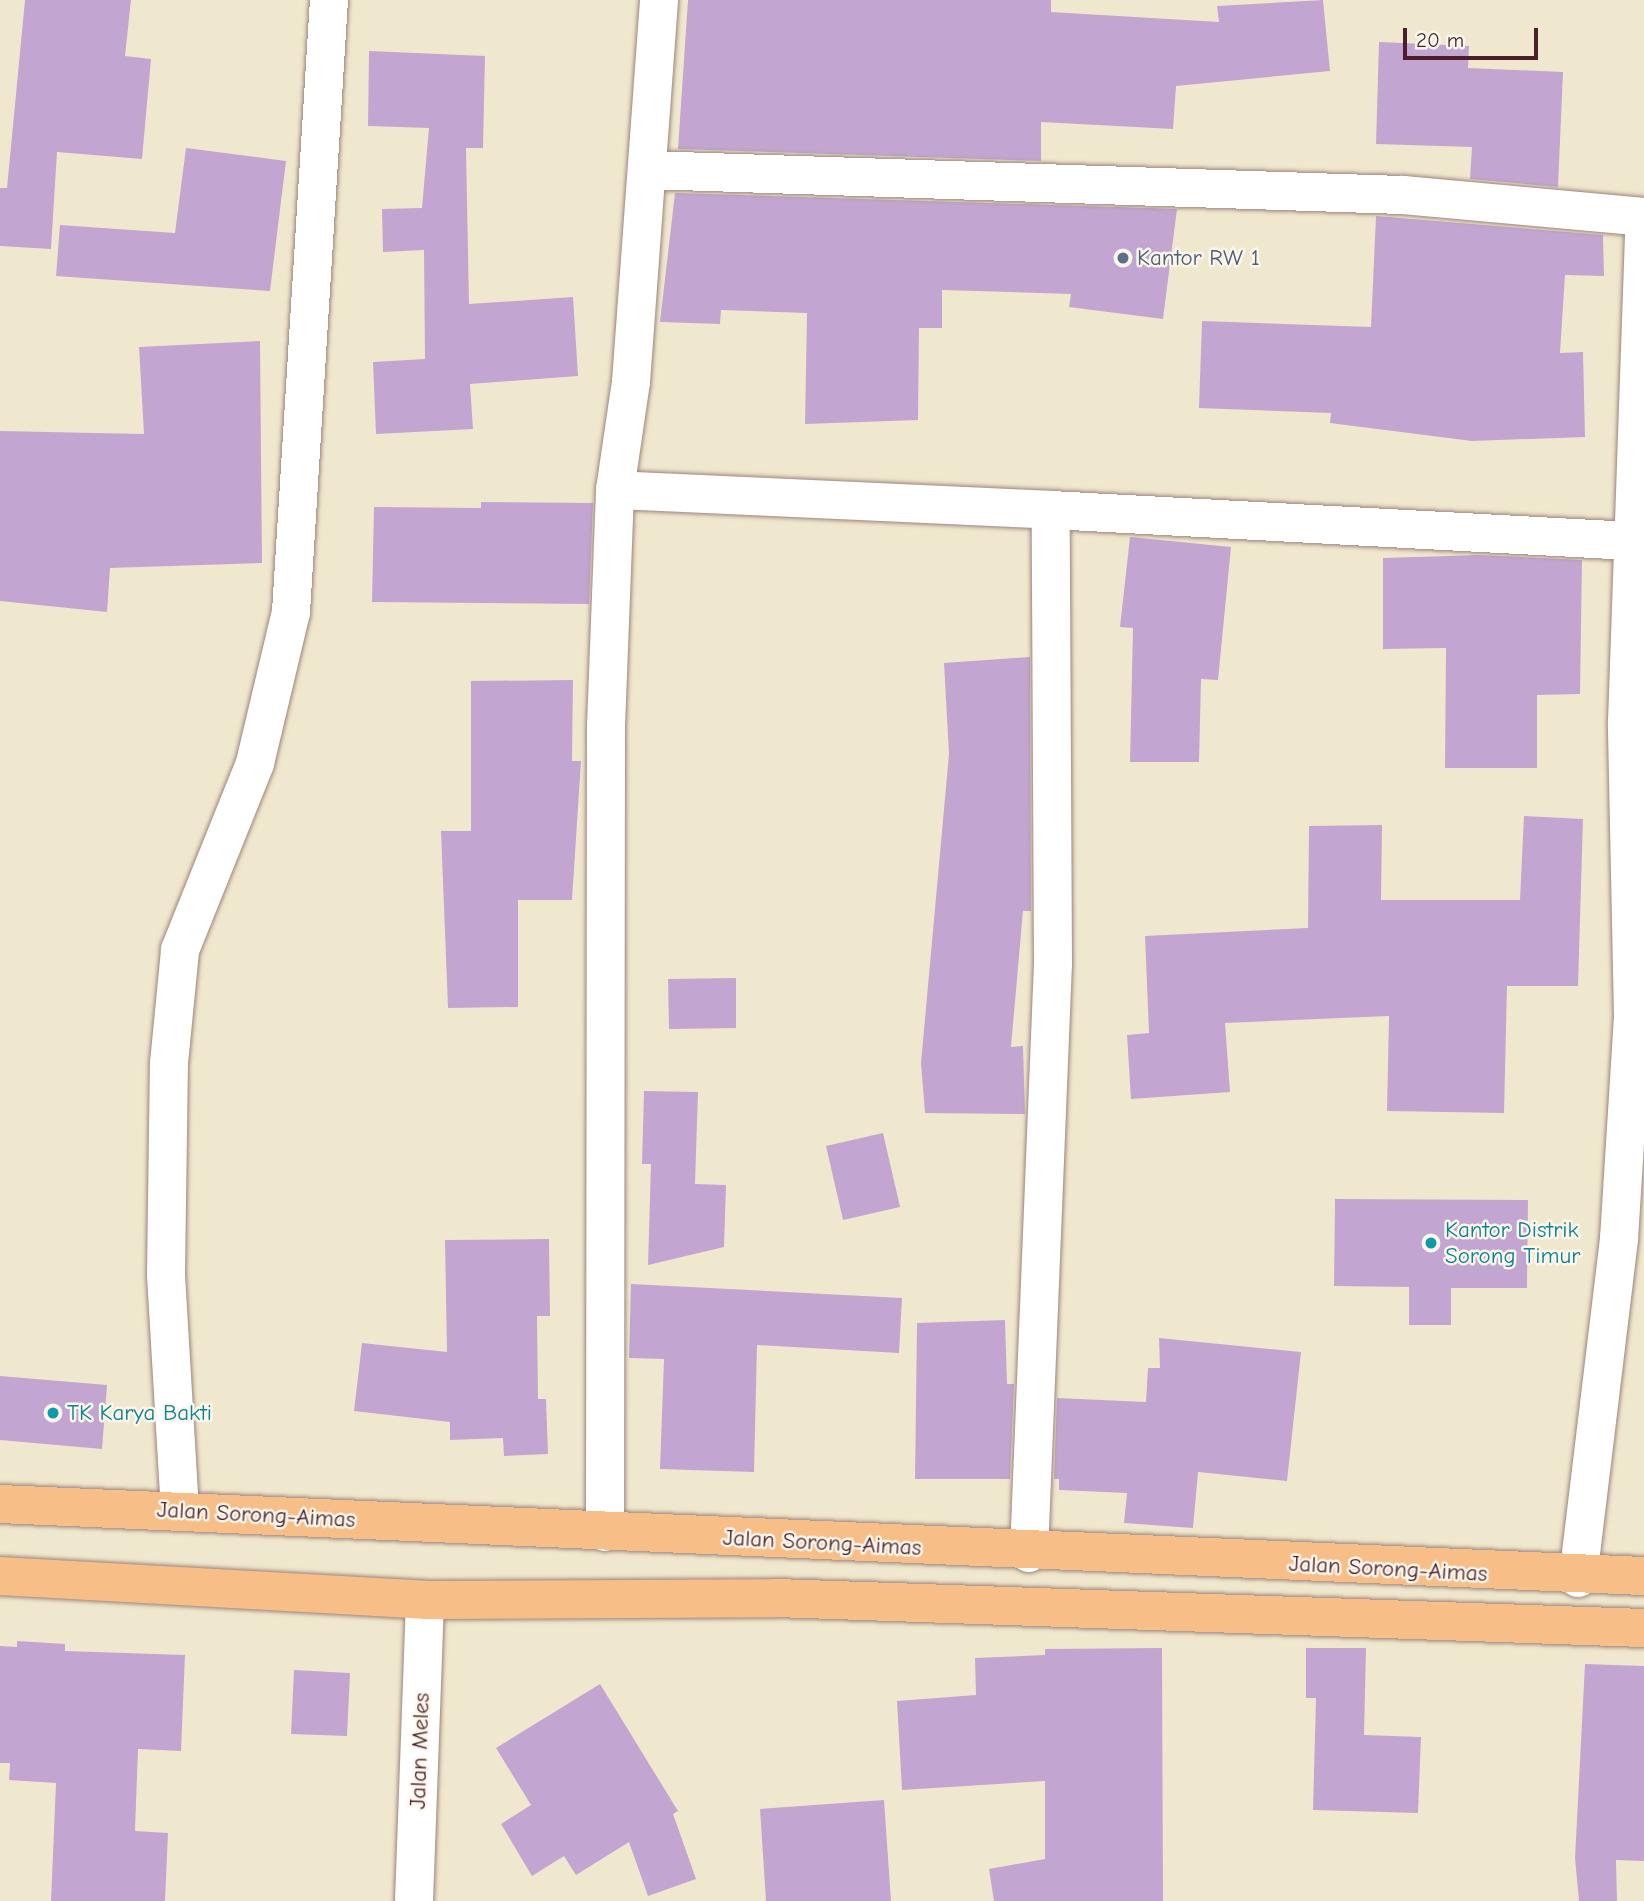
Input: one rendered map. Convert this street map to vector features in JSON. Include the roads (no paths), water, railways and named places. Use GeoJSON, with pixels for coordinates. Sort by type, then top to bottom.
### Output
{"type":"FeatureCollection","features":[{"type":"Feature","properties":{"kind":"highway","name":"Jalan Sorong-Aimas"},"geometry":{"type":"LineString","coordinates":[[0,1504],[1578,1578],[1644,1576]]}},
{"type":"Feature","properties":{"kind":"highway"},"geometry":{"type":"LineString","coordinates":[[0,1576],[425,1600],[776,1598],[1644,1628]]}},
{"type":"Feature","properties":{"kind":"street"},"geometry":{"type":"LineString","coordinates":[[180,1511],[166,1274],[169,1063],[180,950],[255,763],[292,612],[329,0]]}},
{"type":"Feature","properties":{"kind":"street"},"geometry":{"type":"LineString","coordinates":[[605,1532],[603,883],[615,490],[631,382],[659,0]]}},
{"type":"Feature","properties":{"kind":"street"},"geometry":{"type":"LineString","coordinates":[[648,170],[1403,194],[1644,217]]}},
{"type":"Feature","properties":{"kind":"street"},"geometry":{"type":"LineString","coordinates":[[1578,1578],[1619,1239],[1633,1017],[1631,541],[1644,230]]}},
{"type":"Feature","properties":{"kind":"street"},"geometry":{"type":"LineString","coordinates":[[615,490],[1631,541]]}},
{"type":"Feature","properties":{"kind":"street"},"geometry":{"type":"LineString","coordinates":[[1029,1553],[1053,964],[1051,510]]}},
{"type":"Feature","properties":{"kind":"street","name":"Jalan Meles"},"geometry":{"type":"LineString","coordinates":[[414,1901],[425,1600]]}},
{"type":"Feature","properties":{"kind":"place","name":"Kantor RW 1"},"geometry":{"type":"Point","coordinates":[1123,258]}},
{"type":"Feature","properties":{"kind":"place","name":"Kantor Distrik Sorong Timur"},"geometry":{"type":"Point","coordinates":[1431,1243]}},
{"type":"Feature","properties":{"kind":"place","name":"TK Karya Bakti"},"geometry":{"type":"Point","coordinates":[53,1413]}}]}
